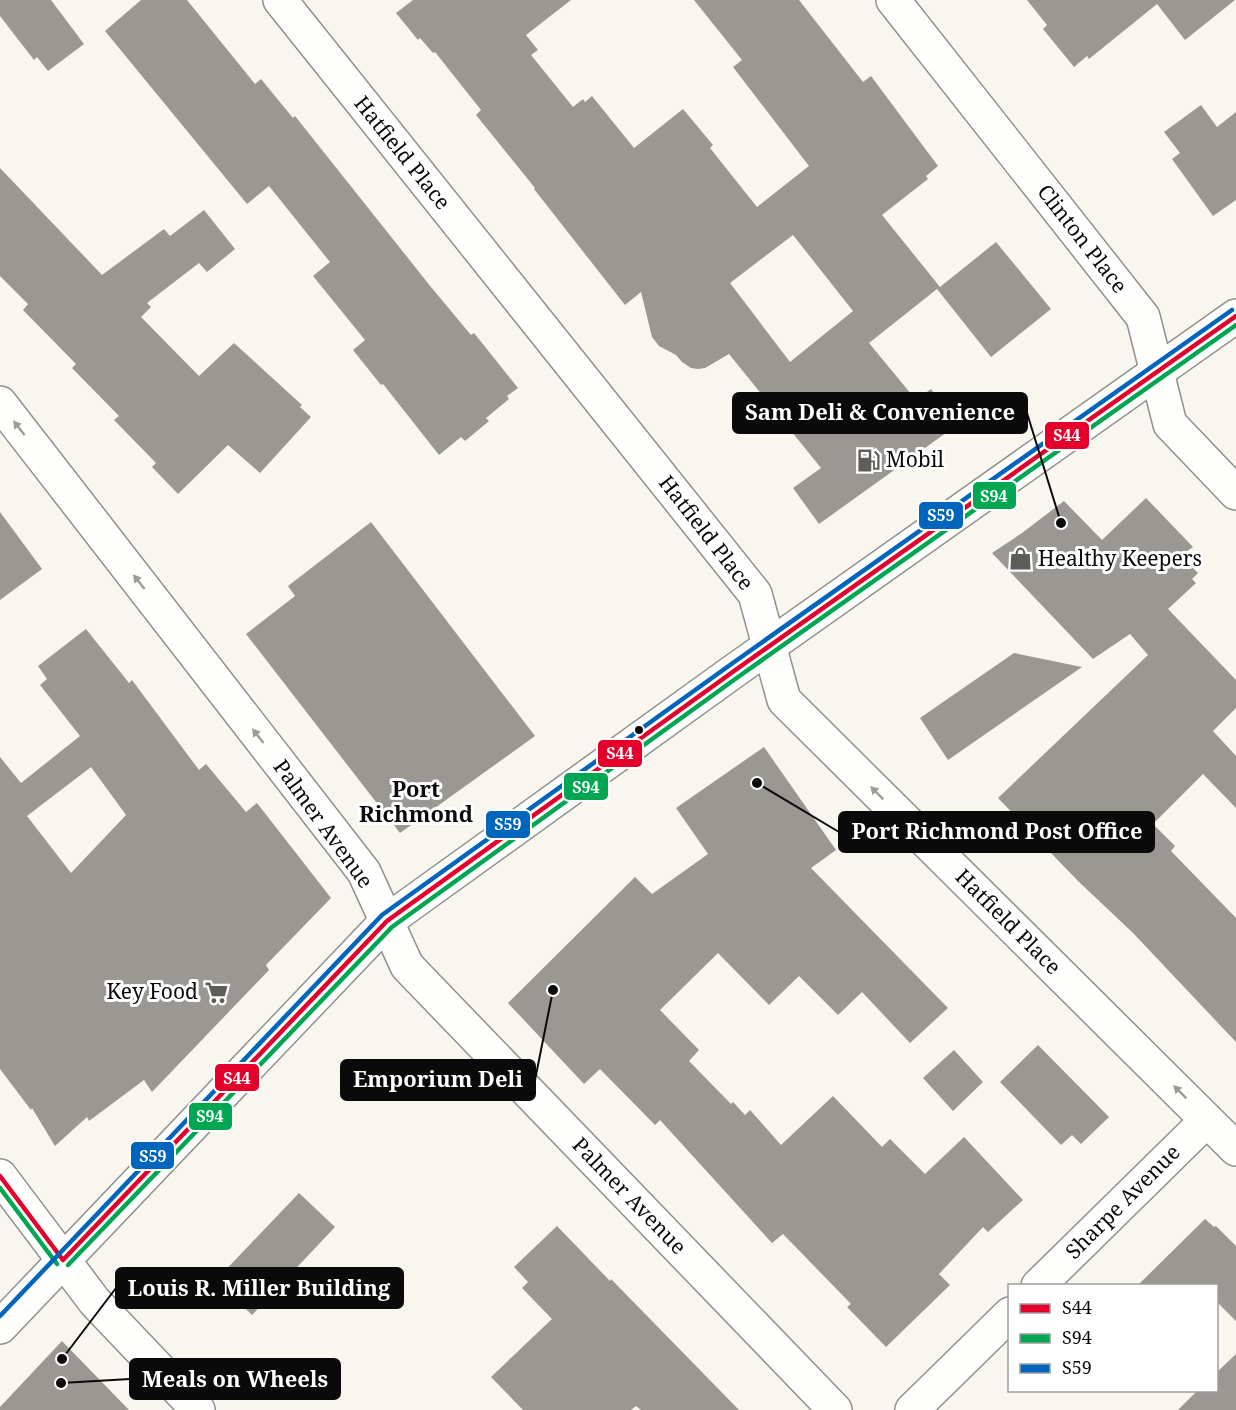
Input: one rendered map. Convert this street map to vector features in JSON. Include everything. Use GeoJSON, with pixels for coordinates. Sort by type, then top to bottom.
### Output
{"type":"FeatureCollection","features":[{"type":"Feature","properties":{"kind":"street","name":"Hatfield Place"},"geometry":{"type":"LineString","coordinates":[[280,0],[754,594],[784,700],[1236,1149]]}},
{"type":"Feature","properties":{"kind":"street","name":"Clinton Place"},"geometry":{"type":"LineString","coordinates":[[893,0],[1143,316],[1170,424],[1236,494]]}},
{"type":"Feature","properties":{"kind":"street"},"geometry":{"type":"LineString","coordinates":[[0,1327],[387,921],[770,645],[1236,316]]}},
{"type":"Feature","properties":{"kind":"street","name":"Palmer Avenue"},"geometry":{"type":"LineString","coordinates":[[0,403],[364,872],[408,966],[835,1410]]}},
{"type":"Feature","properties":{"kind":"street","name":"Sharpe Avenue"},"geometry":{"type":"LineString","coordinates":[[1040,1284],[1207,1119]]}},
{"type":"Feature","properties":{"kind":"street"},"geometry":{"type":"LineString","coordinates":[[0,1176],[95,1302],[198,1410]]}},
{"type":"Feature","properties":{"kind":"street"},"geometry":{"type":"LineString","coordinates":[[912,1410],[1008,1316]]}},
{"type":"Feature","properties":{"kind":"building"},"geometry":{"type":"Polygon","coordinates":[[[0,0],[51,0],[84,44],[48,71],[37,57],[34,60],[0,16],[0,0]]]}},
{"type":"Feature","properties":{"kind":"building"},"geometry":{"type":"Polygon","coordinates":[[[141,0],[187,0],[255,84],[261,79],[293,118],[295,116],[431,287],[471,335],[474,333],[518,388],[507,396],[509,399],[486,418],[489,421],[465,441],[461,437],[439,455],[353,350],[365,340],[313,276],[330,262],[269,186],[247,204],[105,31],[141,0]]]}},
{"type":"Feature","properties":{"kind":"building"},"geometry":{"type":"Polygon","coordinates":[[[413,0],[571,0],[526,35],[538,50],[531,55],[573,107],[583,99],[585,102],[592,96],[634,148],[683,109],[713,145],[710,148],[757,207],[809,166],[733,67],[742,60],[694,0],[799,0],[863,82],[871,76],[938,166],[926,176],[928,179],[882,215],[940,287],[996,242],[1051,309],[991,357],[937,289],[869,343],[916,400],[931,389],[957,425],[819,524],[793,488],[821,468],[729,354],[705,368],[698,369],[691,368],[676,355],[659,346],[652,337],[641,292],[625,305],[476,115],[481,110],[435,52],[433,53],[420,38],[418,40],[396,13],[413,0]],[[793,235],[730,283],[790,362],[853,311],[793,235]]]}},
{"type":"Feature","properties":{"kind":"building"},"geometry":{"type":"Polygon","coordinates":[[[1027,0],[1235,0],[1185,40],[1157,4],[1089,59],[1087,56],[1074,67],[1043,29],[1047,25],[1027,0]]]}},
{"type":"Feature","properties":{"kind":"building"},"geometry":{"type":"Polygon","coordinates":[[[1201,105],[1217,127],[1236,112],[1236,200],[1213,216],[1172,159],[1180,153],[1164,132],[1201,105]]]}},
{"type":"Feature","properties":{"kind":"building"},"geometry":{"type":"Polygon","coordinates":[[[0,168],[102,275],[164,229],[170,236],[204,210],[235,249],[207,272],[199,263],[147,303],[151,307],[141,317],[199,376],[234,343],[302,405],[300,407],[311,417],[260,473],[228,445],[178,494],[152,467],[156,463],[114,420],[119,416],[72,368],[76,364],[23,310],[28,304],[0,276],[0,168]]]}},
{"type":"Feature","properties":{"kind":"building"},"geometry":{"type":"Polygon","coordinates":[[[1146,498],[1193,547],[1186,552],[1188,554],[1184,559],[1198,573],[1192,579],[1196,583],[1168,609],[1236,680],[1236,708],[1213,731],[1236,756],[1236,808],[1203,774],[1153,824],[1175,846],[1171,851],[1236,918],[1236,1042],[1133,933],[1078,881],[998,798],[1148,655],[1130,634],[1093,659],[992,553],[1064,501],[1102,540],[1146,498]]]}},
{"type":"Feature","properties":{"kind":"building"},"geometry":{"type":"Polygon","coordinates":[[[0,512],[42,569],[0,600],[0,512]]]}},
{"type":"Feature","properties":{"kind":"building"},"geometry":{"type":"Polygon","coordinates":[[[371,522],[535,736],[400,833],[246,634],[295,596],[288,586],[371,522]]]}},
{"type":"Feature","properties":{"kind":"building"},"geometry":{"type":"Polygon","coordinates":[[[86,629],[129,683],[132,680],[199,770],[206,764],[246,812],[257,803],[331,898],[266,965],[269,970],[152,1092],[144,1080],[89,1121],[87,1117],[55,1146],[32,1108],[31,1110],[0,1069],[0,757],[21,783],[80,736],[40,685],[47,679],[38,666],[86,629]],[[91,767],[27,816],[71,873],[126,815],[91,767]]]}},
{"type":"Feature","properties":{"kind":"building"},"geometry":{"type":"Polygon","coordinates":[[[1014,653],[1082,667],[948,760],[920,718],[1014,653]]]}},
{"type":"Feature","properties":{"kind":"building"},"geometry":{"type":"Polygon","coordinates":[[[764,747],[836,850],[811,868],[948,1008],[910,1043],[862,992],[838,1015],[799,976],[769,1005],[718,953],[660,1010],[699,1050],[689,1061],[731,1104],[733,1102],[745,1115],[750,1110],[781,1145],[833,1096],[882,1147],[890,1139],[925,1174],[964,1137],[1023,1200],[988,1232],[983,1227],[939,1274],[950,1285],[886,1347],[847,1307],[851,1304],[783,1234],[772,1243],[660,1120],[655,1125],[600,1069],[584,1084],[508,1003],[635,877],[652,894],[708,854],[676,808],[764,747]]]}},
{"type":"Feature","properties":{"kind":"building"},"geometry":{"type":"Polygon","coordinates":[[[1038,1045],[1109,1117],[1081,1144],[1072,1135],[1061,1145],[1000,1082],[1038,1045]]]}},
{"type":"Feature","properties":{"kind":"building"},"geometry":{"type":"Polygon","coordinates":[[[954,1050],[983,1082],[953,1111],[923,1078],[954,1050]]]}},
{"type":"Feature","properties":{"kind":"building"},"geometry":{"type":"Polygon","coordinates":[[[299,1193],[335,1227],[252,1315],[216,1280],[299,1193]]]}},
{"type":"Feature","properties":{"kind":"building"},"geometry":{"type":"Polygon","coordinates":[[[1205,1219],[1214,1227],[1216,1226],[1236,1246],[1236,1321],[1218,1303],[1218,1284],[1139,1284],[1205,1219]]]}},
{"type":"Feature","properties":{"kind":"building"},"geometry":{"type":"Polygon","coordinates":[[[557,1226],[739,1410],[641,1410],[636,1406],[631,1410],[523,1410],[491,1377],[552,1319],[522,1288],[528,1282],[514,1267],[557,1226]]]}},
{"type":"Feature","properties":{"kind":"building"},"geometry":{"type":"Polygon","coordinates":[[[62,1341],[129,1410],[0,1410],[0,1407],[62,1341]]]}},
{"type":"Feature","properties":{"kind":"building"},"geometry":{"type":"Polygon","coordinates":[[[1236,1354],[1236,1410],[1178,1410],[1196,1392],[1218,1392],[1218,1371],[1236,1354]]]}},
{"type":"Feature","properties":{"kind":"transit line","name":"S59"},"geometry":{"type":"LineString","coordinates":[[0,1316],[382,915],[730,665],[1232,310]]}},
{"type":"Feature","properties":{"kind":"transit line","name":"S44"},"geometry":{"type":"LineString","coordinates":[[63,1260],[387,921],[734,671],[1236,316]]}},
{"type":"Feature","properties":{"kind":"transit line","name":"S94"},"geometry":{"type":"LineString","coordinates":[[68,1265],[392,927],[738,677],[1236,325]]}},
{"type":"Feature","properties":{"kind":"transit line","name":"S44"},"geometry":{"type":"LineString","coordinates":[[0,1176],[63,1260]]}},
{"type":"Feature","properties":{"kind":"transit line","name":"S94"},"geometry":{"type":"LineString","coordinates":[[0,1188],[57,1264]]}},
{"type":"Feature","properties":{"kind":"place","name":"Mobil"},"geometry":{"type":"Point","coordinates":[868,460]}},
{"type":"Feature","properties":{"kind":"place","name":"Sam Deli & Convenience"},"geometry":{"type":"Point","coordinates":[1061,523]}},
{"type":"Feature","properties":{"kind":"place","name":"Healthy Keepers"},"geometry":{"type":"Point","coordinates":[1020,559]}},
{"type":"Feature","properties":{"kind":"place","name":"Port Richmond Post Office"},"geometry":{"type":"Point","coordinates":[757,783]}},
{"type":"Feature","properties":{"kind":"place","name":"Emporium Deli"},"geometry":{"type":"Point","coordinates":[553,990]}},
{"type":"Feature","properties":{"kind":"place","name":"Key Food"},"geometry":{"type":"Point","coordinates":[216,992]}},
{"type":"Feature","properties":{"kind":"place","name":"Louis R. Miller Building"},"geometry":{"type":"Point","coordinates":[62,1359]}},
{"type":"Feature","properties":{"kind":"place","name":"Meals on Wheels"},"geometry":{"type":"Point","coordinates":[61,1383]}},
{"type":"Feature","properties":{"kind":"district","name":"Port Richmond"},"geometry":{"type":"Point","coordinates":[416,802]}}]}
